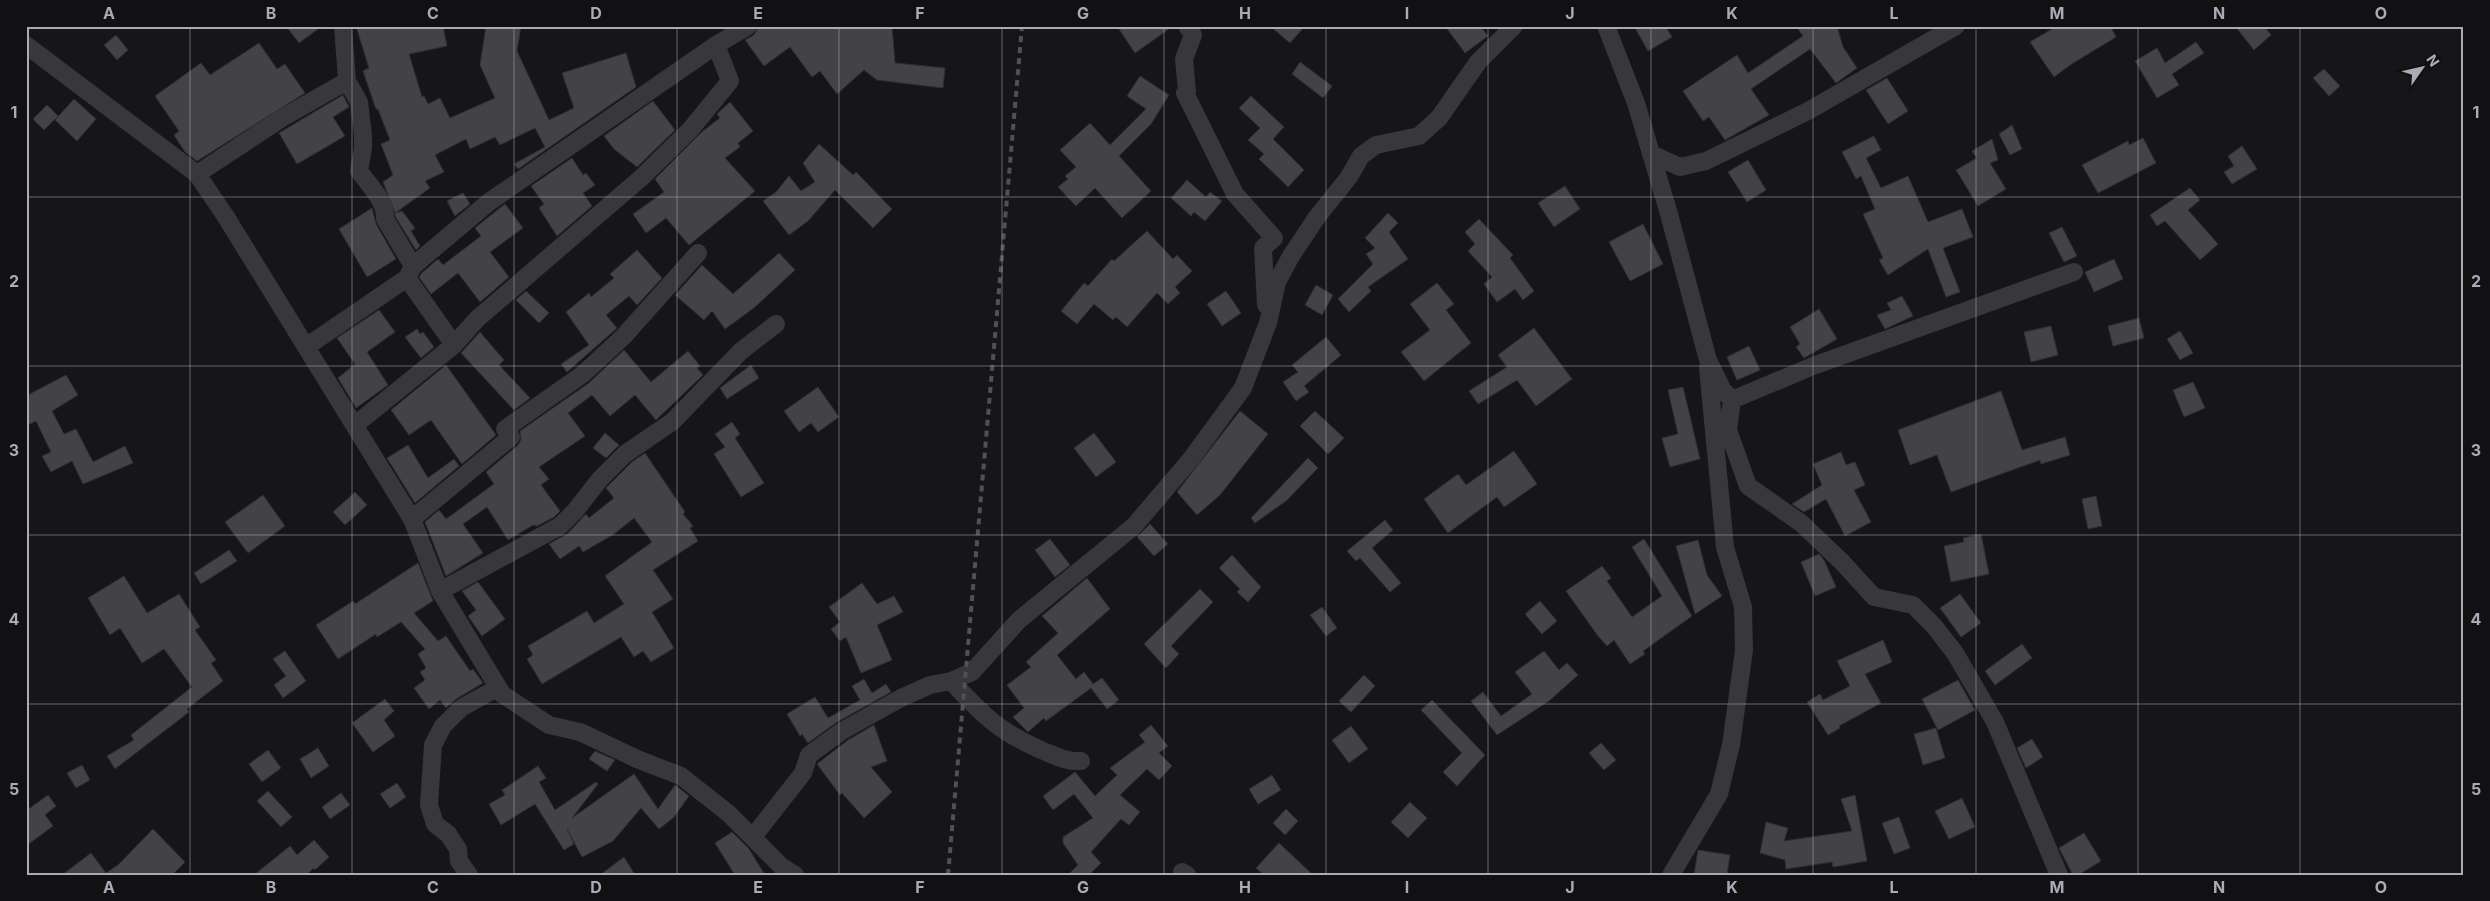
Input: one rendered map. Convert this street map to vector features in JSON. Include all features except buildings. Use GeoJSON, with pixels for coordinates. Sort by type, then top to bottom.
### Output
{"type":"FeatureCollection","features":[{"type":"Feature","properties":{"kind":"street"},"geometry":{"type":"LineString","coordinates":[[343,26],[347,81],[359,102],[363,148],[359,172],[380,200],[385,213],[385,219],[410,272],[454,345]]}},
{"type":"Feature","properties":{"kind":"street"},"geometry":{"type":"LineString","coordinates":[[306,347],[410,272],[489,202],[716,45],[748,26]]}},
{"type":"Feature","properties":{"kind":"street"},"geometry":{"type":"LineString","coordinates":[[1187,26],[1193,35],[1184,59],[1187,75],[1187,91],[1185,93],[1235,194],[1274,238],[1263,248],[1268,323]]}},
{"type":"Feature","properties":{"kind":"street"},"geometry":{"type":"LineString","coordinates":[[753,837],[803,773],[809,755],[842,731],[901,698],[930,685],[951,681],[972,672],[1019,620],[1134,526],[1191,459],[1243,388],[1268,323],[1277,282],[1290,256],[1316,217],[1349,177],[1362,156],[1376,145],[1419,136],[1439,118],[1478,62],[1514,26]]}},
{"type":"Feature","properties":{"kind":"street"},"geometry":{"type":"LineString","coordinates":[[1606,26],[1636,103],[1708,360],[1722,389],[1732,400],[1728,430],[1748,486],[1801,522],[1874,597],[1913,605],[1934,626],[1955,653],[1996,722],[2059,875]]}},
{"type":"Feature","properties":{"kind":"street"},"geometry":{"type":"LineString","coordinates":[[1651,154],[1680,167],[1706,161],[1808,112],[1956,26]]}},
{"type":"Feature","properties":{"kind":"street"},"geometry":{"type":"LineString","coordinates":[[26,45],[197,174],[412,518],[440,591],[502,694],[549,725],[580,732],[637,759],[681,776],[701,790],[782,866],[795,875]]}},
{"type":"Feature","properties":{"kind":"street"},"geometry":{"type":"LineString","coordinates":[[355,425],[454,345],[477,319],[641,178],[690,130],[730,81],[716,45]]}},
{"type":"Feature","properties":{"kind":"street"},"geometry":{"type":"LineString","coordinates":[[197,174],[282,118],[347,81]]}},
{"type":"Feature","properties":{"kind":"street"},"geometry":{"type":"LineString","coordinates":[[412,518],[511,437],[505,429],[583,374],[623,337],[698,253]]}},
{"type":"Feature","properties":{"kind":"street"},"geometry":{"type":"LineString","coordinates":[[1732,400],[1813,366],[2074,272]]}},
{"type":"Feature","properties":{"kind":"street"},"geometry":{"type":"LineString","coordinates":[[440,591],[560,526],[575,511],[600,479],[625,454],[672,422],[741,351],[776,324]]}},
{"type":"Feature","properties":{"kind":"street"},"geometry":{"type":"LineString","coordinates":[[1671,875],[1719,794],[1731,745],[1744,650],[1743,607],[1724,547],[1708,360]]}},
{"type":"Feature","properties":{"kind":"street"},"geometry":{"type":"LineString","coordinates":[[951,681],[987,719],[1013,738],[1068,762],[1081,761]]}},
{"type":"Feature","properties":{"kind":"street"},"geometry":{"type":"LineString","coordinates":[[469,875],[459,861],[458,850],[448,834],[436,824],[429,805],[433,745],[443,726],[461,708],[497,688]]}},
{"type":"Feature","properties":{"kind":"railway"},"geometry":{"type":"LineString","coordinates":[[948,875],[1022,26]]}}]}
